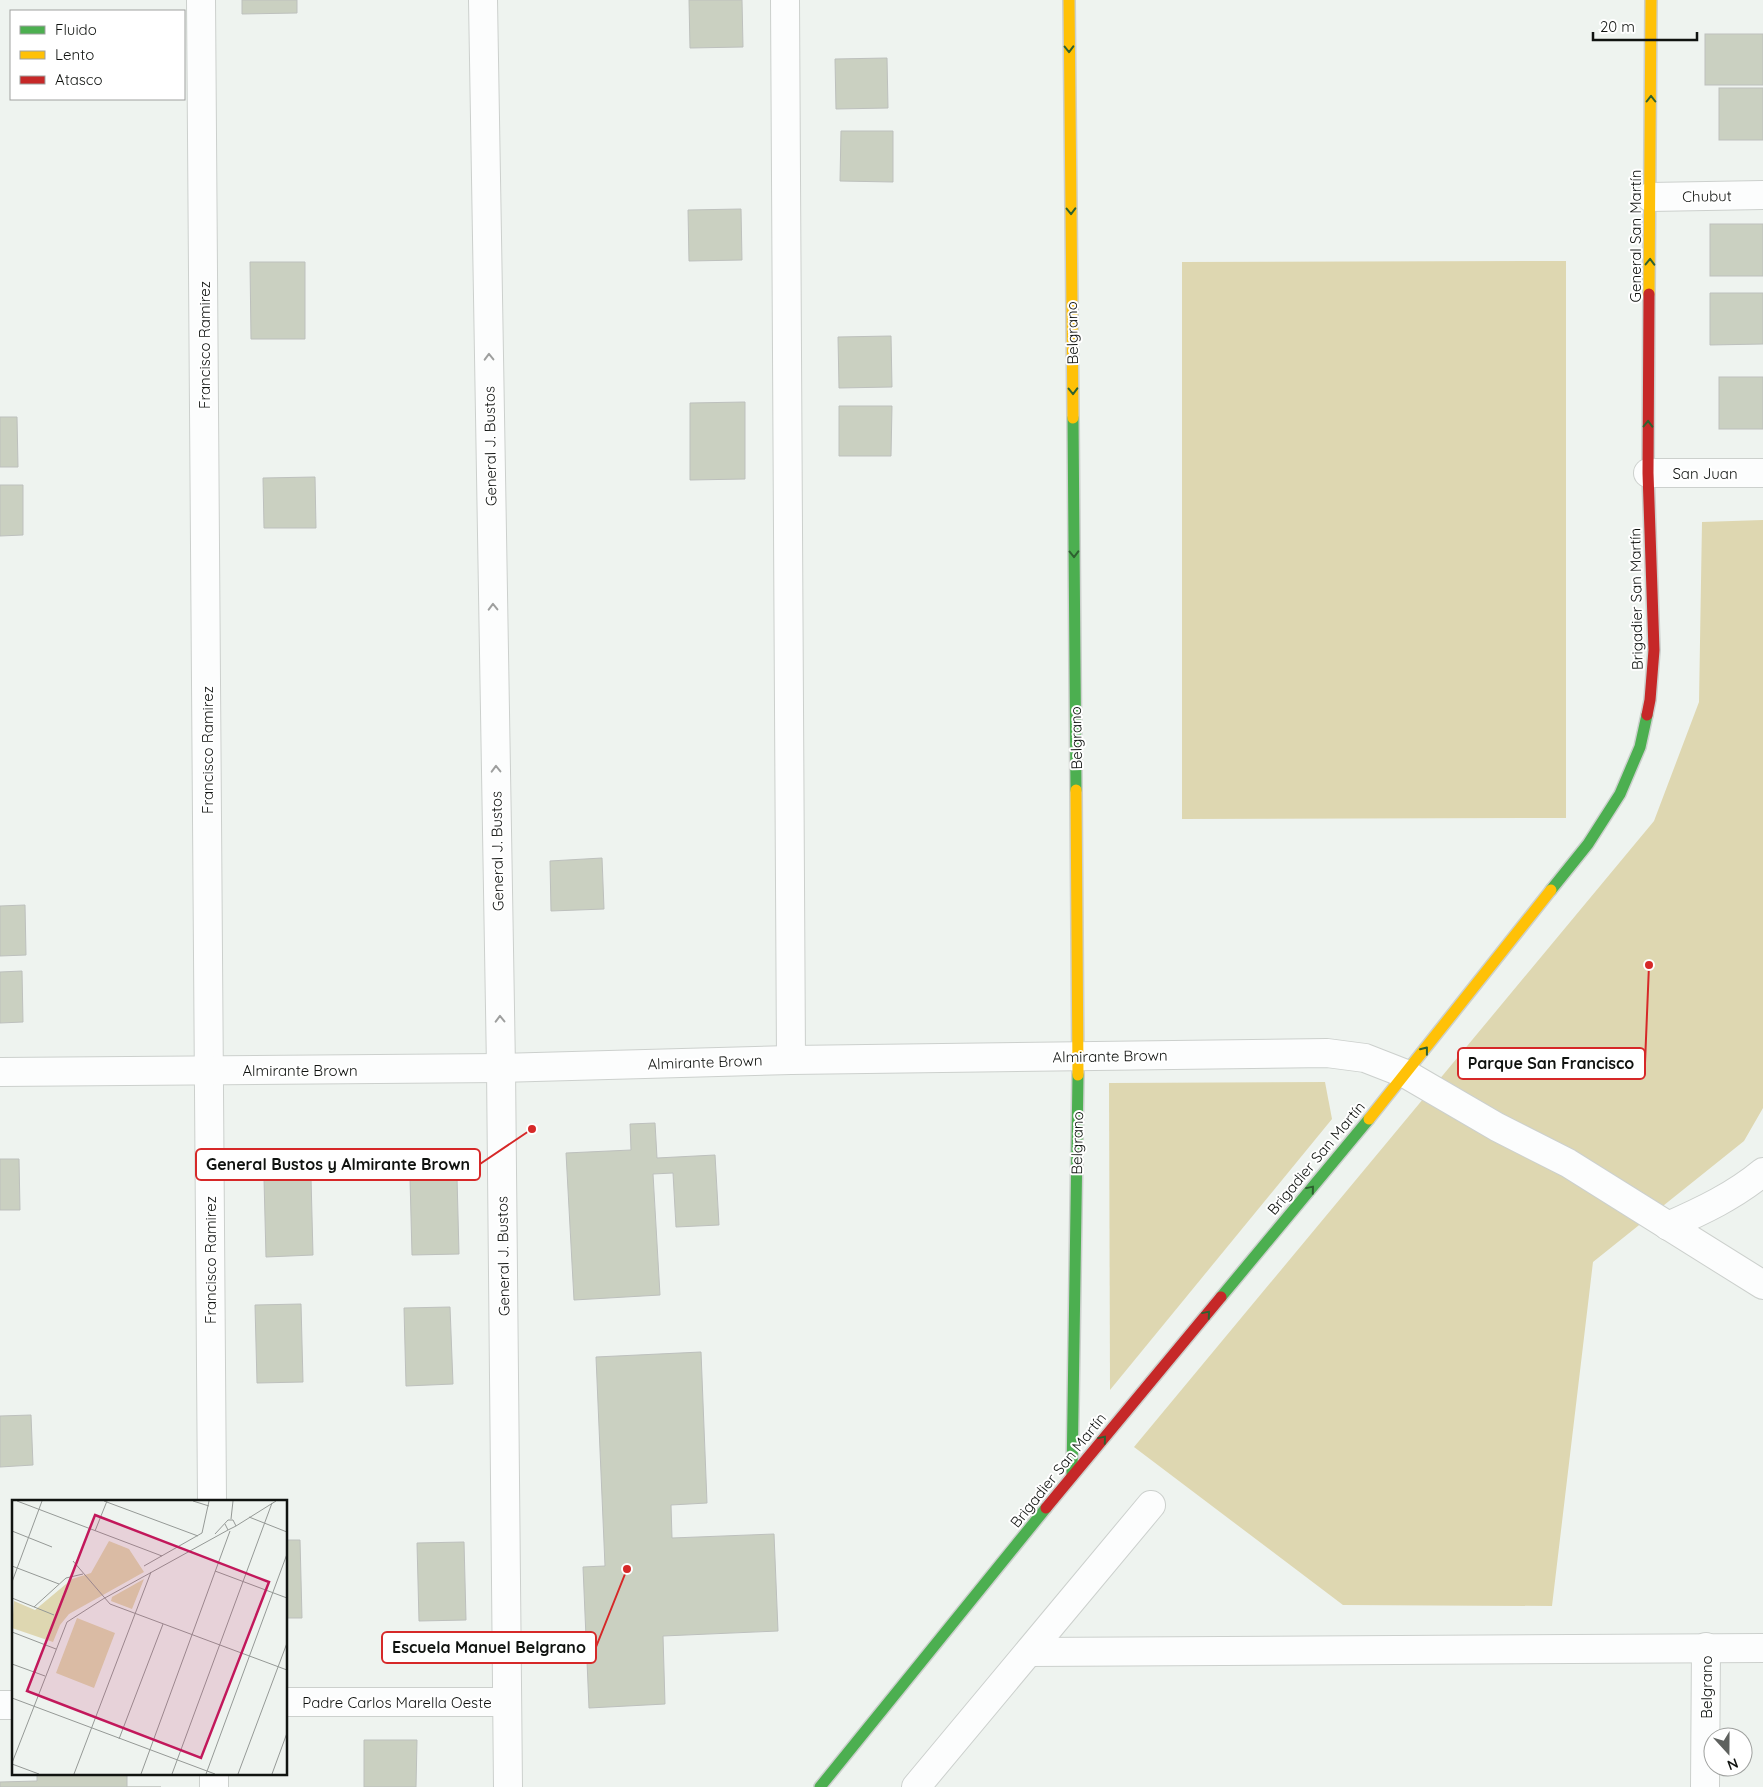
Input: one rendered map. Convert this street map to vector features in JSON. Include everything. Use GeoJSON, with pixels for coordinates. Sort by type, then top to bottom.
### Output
{"type":"FeatureCollection","features":[{"type":"Feature","properties":{"kind":"main road","name":"Belgrano"},"geometry":{"type":"LineString","coordinates":[[1069,0],[1078,1056],[1072,1476]]}},
{"type":"Feature","properties":{"kind":"main road","name":"General San Martín"},"geometry":{"type":"LineString","coordinates":[[1648,473],[1651,0]]}},
{"type":"Feature","properties":{"kind":"main road","name":"Brigadier San Martín"},"geometry":{"type":"LineString","coordinates":[[820,1787],[1072,1476],[1406,1074],[1588,844],[1620,794],[1640,747],[1650,700],[1654,650],[1648,473]]}},
{"type":"Feature","properties":{"kind":"street","name":"Francisco Ramirez"},"geometry":{"type":"LineString","coordinates":[[201,0],[212,1500]]}},
{"type":"Feature","properties":{"kind":"street","name":"General J. Bustos"},"geometry":{"type":"LineString","coordinates":[[483,0],[501,1068],[508,1787]]}},
{"type":"Feature","properties":{"kind":"street"},"geometry":{"type":"LineString","coordinates":[[785,0],[791,1060]]}},
{"type":"Feature","properties":{"kind":"street","name":"Chubut"},"geometry":{"type":"LineString","coordinates":[[1650,197],[1763,195]]}},
{"type":"Feature","properties":{"kind":"street","name":"San Juan"},"geometry":{"type":"LineString","coordinates":[[1648,473],[1763,473]]}},
{"type":"Feature","properties":{"kind":"street","name":"Almirante Brown"},"geometry":{"type":"LineString","coordinates":[[0,1072],[501,1068],[791,1060],[1327,1053],[1365,1058],[1406,1074],[1497,1127],[1568,1163],[1763,1285]]}},
{"type":"Feature","properties":{"kind":"street"},"geometry":{"type":"LineString","coordinates":[[1668,1226],[1714,1206],[1763,1172]]}},
{"type":"Feature","properties":{"kind":"street"},"geometry":{"type":"LineString","coordinates":[[916,1787],[1151,1505]]}},
{"type":"Feature","properties":{"kind":"street","name":"Belgrano"},"geometry":{"type":"LineString","coordinates":[[1705,1787],[1706,1648]]}},
{"type":"Feature","properties":{"kind":"street"},"geometry":{"type":"LineString","coordinates":[[1028,1652],[1763,1648]]}},
{"type":"Feature","properties":{"kind":"street","name":"Padre Carlos Marella Oeste"},"geometry":{"type":"LineString","coordinates":[[288,1702],[507,1702]]}},
{"type":"Feature","properties":{"kind":"street"},"geometry":{"type":"LineString","coordinates":[[214,1774],[214,1787]]}},
{"type":"Feature","properties":{"kind":"shaded area"},"geometry":{"type":"Polygon","coordinates":[[[1566,261],[1566,818],[1182,819],[1182,262],[1566,261]]]}},
{"type":"Feature","properties":{"kind":"shaded area"},"geometry":{"type":"Polygon","coordinates":[[[1763,520],[1763,1108],[1744,1141],[1593,1262],[1552,1606],[1343,1605],[1134,1447],[1654,821],[1699,702],[1702,522],[1763,520]]]}},
{"type":"Feature","properties":{"kind":"shaded area"},"geometry":{"type":"Polygon","coordinates":[[[1325,1082],[1332,1119],[1110,1390],[1109,1083],[1325,1082]]]}},
{"type":"Feature","properties":{"kind":"building"},"geometry":{"type":"Polygon","coordinates":[[[242,0],[297,0],[297,13],[242,14],[242,0]]]}},
{"type":"Feature","properties":{"kind":"building"},"geometry":{"type":"Polygon","coordinates":[[[689,0],[742,0],[743,47],[690,48],[689,0]]]}},
{"type":"Feature","properties":{"kind":"building"},"geometry":{"type":"Polygon","coordinates":[[[1705,34],[1763,34],[1763,85],[1705,85],[1705,34]]]}},
{"type":"Feature","properties":{"kind":"building"},"geometry":{"type":"Polygon","coordinates":[[[887,58],[888,108],[836,109],[835,59],[887,58]]]}},
{"type":"Feature","properties":{"kind":"building"},"geometry":{"type":"Polygon","coordinates":[[[1719,88],[1763,88],[1763,140],[1719,140],[1719,88]]]}},
{"type":"Feature","properties":{"kind":"building"},"geometry":{"type":"Polygon","coordinates":[[[841,131],[893,131],[893,182],[840,181],[841,131]]]}},
{"type":"Feature","properties":{"kind":"building"},"geometry":{"type":"Polygon","coordinates":[[[741,209],[742,260],[689,261],[688,210],[741,209]]]}},
{"type":"Feature","properties":{"kind":"building"},"geometry":{"type":"Polygon","coordinates":[[[1710,224],[1763,224],[1763,276],[1710,276],[1710,224]]]}},
{"type":"Feature","properties":{"kind":"building"},"geometry":{"type":"Polygon","coordinates":[[[250,262],[305,262],[305,339],[251,339],[250,262]]]}},
{"type":"Feature","properties":{"kind":"building"},"geometry":{"type":"Polygon","coordinates":[[[1710,293],[1763,293],[1763,344],[1710,345],[1710,293]]]}},
{"type":"Feature","properties":{"kind":"building"},"geometry":{"type":"Polygon","coordinates":[[[891,336],[892,387],[839,388],[838,337],[891,336]]]}},
{"type":"Feature","properties":{"kind":"building"},"geometry":{"type":"Polygon","coordinates":[[[1719,377],[1763,377],[1763,429],[1719,429],[1719,377]]]}},
{"type":"Feature","properties":{"kind":"building"},"geometry":{"type":"Polygon","coordinates":[[[745,402],[745,479],[690,480],[690,403],[745,402]]]}},
{"type":"Feature","properties":{"kind":"building"},"geometry":{"type":"Polygon","coordinates":[[[839,406],[892,406],[891,456],[839,456],[839,406]]]}},
{"type":"Feature","properties":{"kind":"building"},"geometry":{"type":"Polygon","coordinates":[[[0,417],[17,417],[18,467],[0,467],[0,417]]]}},
{"type":"Feature","properties":{"kind":"building"},"geometry":{"type":"Polygon","coordinates":[[[315,477],[316,528],[264,528],[263,478],[315,477]]]}},
{"type":"Feature","properties":{"kind":"building"},"geometry":{"type":"Polygon","coordinates":[[[0,485],[23,485],[23,535],[0,536],[0,485]]]}},
{"type":"Feature","properties":{"kind":"building"},"geometry":{"type":"Polygon","coordinates":[[[602,858],[604,909],[551,911],[550,861],[602,858]]]}},
{"type":"Feature","properties":{"kind":"building"},"geometry":{"type":"Polygon","coordinates":[[[25,905],[26,955],[0,956],[0,906],[25,905]]]}},
{"type":"Feature","properties":{"kind":"building"},"geometry":{"type":"Polygon","coordinates":[[[22,971],[23,1022],[0,1023],[0,972],[22,971]]]}},
{"type":"Feature","properties":{"kind":"building"},"geometry":{"type":"Polygon","coordinates":[[[655,1123],[657,1158],[715,1155],[719,1225],[676,1227],[673,1173],[653,1174],[660,1295],[574,1300],[566,1153],[631,1150],[630,1124],[655,1123]]]}},
{"type":"Feature","properties":{"kind":"building"},"geometry":{"type":"Polygon","coordinates":[[[0,1159],[19,1159],[20,1210],[0,1210],[0,1159]]]}},
{"type":"Feature","properties":{"kind":"building"},"geometry":{"type":"Polygon","coordinates":[[[457,1177],[459,1254],[412,1255],[410,1178],[457,1177]]]}},
{"type":"Feature","properties":{"kind":"building"},"geometry":{"type":"Polygon","coordinates":[[[311,1178],[313,1255],[266,1257],[264,1179],[311,1178]]]}},
{"type":"Feature","properties":{"kind":"building"},"geometry":{"type":"Polygon","coordinates":[[[301,1304],[303,1382],[257,1383],[255,1305],[301,1304]]]}},
{"type":"Feature","properties":{"kind":"building"},"geometry":{"type":"Polygon","coordinates":[[[450,1307],[453,1384],[406,1386],[404,1308],[450,1307]]]}},
{"type":"Feature","properties":{"kind":"building"},"geometry":{"type":"Polygon","coordinates":[[[701,1352],[707,1503],[671,1505],[672,1538],[774,1534],[778,1631],[663,1636],[665,1704],[589,1708],[583,1567],[605,1566],[596,1357],[701,1352]]]}},
{"type":"Feature","properties":{"kind":"building"},"geometry":{"type":"Polygon","coordinates":[[[31,1415],[33,1465],[0,1467],[0,1416],[31,1415]]]}},
{"type":"Feature","properties":{"kind":"building"},"geometry":{"type":"Polygon","coordinates":[[[288,1540],[300,1540],[302,1618],[288,1618],[288,1540]]]}},
{"type":"Feature","properties":{"kind":"building"},"geometry":{"type":"Polygon","coordinates":[[[464,1542],[466,1620],[419,1621],[417,1543],[464,1542]]]}},
{"type":"Feature","properties":{"kind":"building"},"geometry":{"type":"Polygon","coordinates":[[[364,1740],[417,1740],[416,1787],[364,1787],[364,1740]]]}},
{"type":"Feature","properties":{"kind":"building"},"geometry":{"type":"Polygon","coordinates":[[[37,1774],[127,1774],[127,1787],[0,1787],[0,1782],[37,1781],[37,1774]]]}},
{"type":"Feature","properties":{"kind":"traffic: fast"},"geometry":{"type":"LineString","coordinates":[[1073,418],[1076,790]]}},
{"type":"Feature","properties":{"kind":"traffic: fast"},"geometry":{"type":"LineString","coordinates":[[1551,890],[1588,844],[1620,794],[1640,747],[1647,715]]}},
{"type":"Feature","properties":{"kind":"traffic: fast"},"geometry":{"type":"LineString","coordinates":[[1072,1476],[1078,1075]]}},
{"type":"Feature","properties":{"kind":"traffic: fast"},"geometry":{"type":"LineString","coordinates":[[1221,1297],[1369,1119]]}},
{"type":"Feature","properties":{"kind":"traffic: fast"},"geometry":{"type":"LineString","coordinates":[[820,1787],[1046,1508]]}},
{"type":"Feature","properties":{"kind":"traffic: slow"},"geometry":{"type":"LineString","coordinates":[[1069,0],[1073,418]]}},
{"type":"Feature","properties":{"kind":"traffic: slow"},"geometry":{"type":"LineString","coordinates":[[1649,294],[1651,0]]}},
{"type":"Feature","properties":{"kind":"traffic: slow"},"geometry":{"type":"LineString","coordinates":[[1076,790],[1078,1075]]}},
{"type":"Feature","properties":{"kind":"traffic: slow"},"geometry":{"type":"LineString","coordinates":[[1369,1119],[1551,890]]}},
{"type":"Feature","properties":{"kind":"traffic: jam"},"geometry":{"type":"LineString","coordinates":[[1647,715],[1654,650],[1648,473],[1649,294]]}},
{"type":"Feature","properties":{"kind":"traffic: jam"},"geometry":{"type":"LineString","coordinates":[[1046,1508],[1221,1297]]}},
{"type":"Feature","properties":{"kind":"place","name":"Parque San Francisco"},"geometry":{"type":"Point","coordinates":[1649,965]}},
{"type":"Feature","properties":{"kind":"place","name":"General Bustos y Almirante Brown"},"geometry":{"type":"Point","coordinates":[532,1129]}},
{"type":"Feature","properties":{"kind":"place","name":"Escuela Manuel Belgrano"},"geometry":{"type":"Point","coordinates":[627,1569]}}]}
